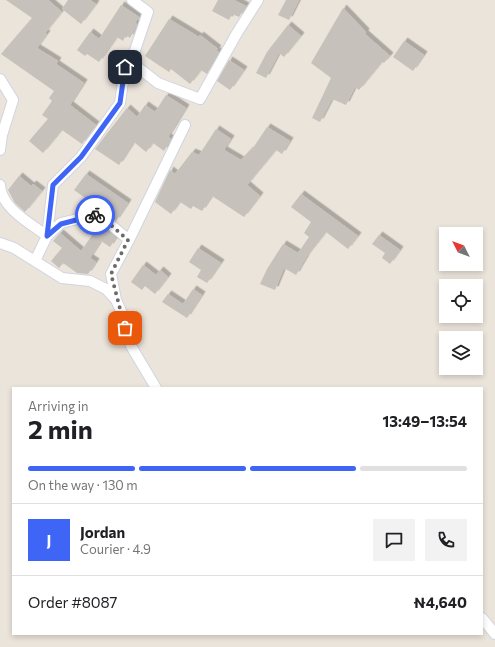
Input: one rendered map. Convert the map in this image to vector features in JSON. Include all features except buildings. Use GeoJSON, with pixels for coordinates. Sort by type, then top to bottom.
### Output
{"type":"FeatureCollection","features":[{"type":"Feature","properties":{"kind":"street"},"geometry":{"type":"LineString","coordinates":[[132,0],[148,12],[131,62],[158,82],[200,99],[237,33],[258,0]]}},
{"type":"Feature","properties":{"kind":"street"},"geometry":{"type":"LineString","coordinates":[[34,261],[47,236],[53,185],[81,157],[120,103],[125,67]]}},
{"type":"Feature","properties":{"kind":"street"},"geometry":{"type":"LineString","coordinates":[[0,79],[13,100],[2,136],[0,150]]}},
{"type":"Feature","properties":{"kind":"street"},"geometry":{"type":"LineString","coordinates":[[155,387],[131,346],[122,313],[116,300],[111,274],[185,125]]}},
{"type":"Feature","properties":{"kind":"street"},"geometry":{"type":"LineString","coordinates":[[0,185],[0,194],[15,212],[47,236]]}},
{"type":"Feature","properties":{"kind":"street"},"geometry":{"type":"LineString","coordinates":[[47,236],[61,224],[98,214],[128,240]]}},
{"type":"Feature","properties":{"kind":"street"},"geometry":{"type":"LineString","coordinates":[[0,243],[14,248],[62,278],[90,281],[106,289],[116,300]]}},
{"type":"Feature","properties":{"kind":"street"},"geometry":{"type":"LineString","coordinates":[[483,619],[495,634]]}},
{"type":"Feature","properties":{"kind":"way so far"},"geometry":{"type":"LineString","coordinates":[[95,215],[98,214],[128,240],[111,274],[116,300],[122,313],[125,328]]}},
{"type":"Feature","properties":{"kind":"route"},"geometry":{"type":"LineString","coordinates":[[95,215],[61,224],[47,236],[53,185],[81,157],[120,103],[125,67]]}}]}
